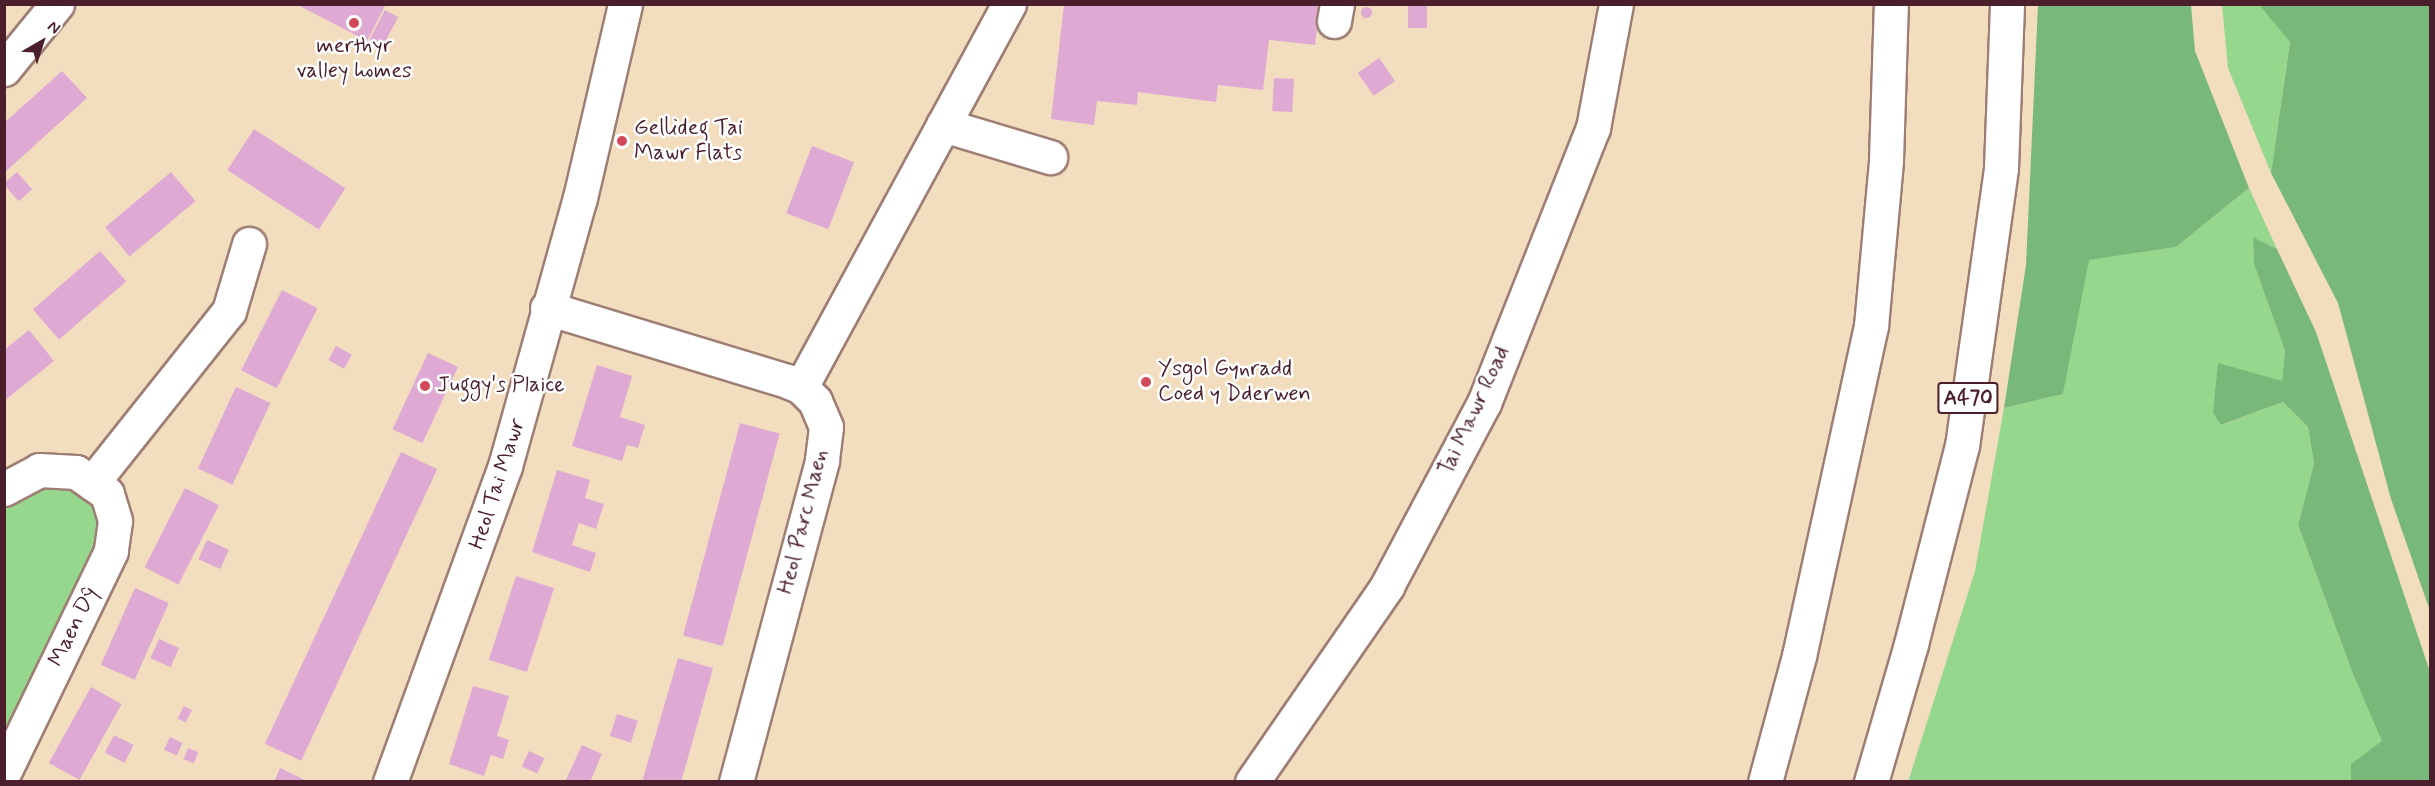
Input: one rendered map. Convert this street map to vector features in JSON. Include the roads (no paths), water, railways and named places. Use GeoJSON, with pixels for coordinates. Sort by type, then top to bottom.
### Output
{"type":"FeatureCollection","features":[{"type":"Feature","properties":{"kind":"main road"},"geometry":{"type":"LineString","coordinates":[[4,69],[57,4]]}},
{"type":"Feature","properties":{"kind":"main road","name":"Heol Tai Mawr"},"geometry":{"type":"LineString","coordinates":[[390,782],[505,466],[547,308],[580,198],[625,4]]}},
{"type":"Feature","properties":{"kind":"main road"},"geometry":{"type":"LineString","coordinates":[[547,308],[801,387],[1009,4]]}},
{"type":"Feature","properties":{"kind":"main road","name":"Tai Mawr Road"},"geometry":{"type":"LineString","coordinates":[[1252,782],[1387,586],[1484,403],[1593,128],[1616,4]]}},
{"type":"Feature","properties":{"kind":"main road"},"geometry":{"type":"LineString","coordinates":[[1765,782],[1802,644],[1871,326],[1886,160],[1891,4]]}},
{"type":"Feature","properties":{"kind":"main road","name":"A470"},"geometry":{"type":"LineString","coordinates":[[1871,782],[1911,644],[1962,446],[2001,168],[2007,4]]}},
{"type":"Feature","properties":{"kind":"main road"},"geometry":{"type":"LineString","coordinates":[[943,125],[1050,157]]}},
{"type":"Feature","properties":{"kind":"main road"},"geometry":{"type":"LineString","coordinates":[[92,483],[229,311],[249,243]]}},
{"type":"Feature","properties":{"kind":"main road","name":"Heol Parc Maen"},"geometry":{"type":"LineString","coordinates":[[737,781],[822,461],[826,427],[815,401],[801,387]]}},
{"type":"Feature","properties":{"kind":"main road","name":"Maen Dŷ"},"geometry":{"type":"LineString","coordinates":[[4,489],[39,470],[76,472],[107,494],[114,521],[111,551],[4,772]]}},
{"type":"Feature","properties":{"kind":"place","name":"merthyr valley homes"},"geometry":{"type":"Point","coordinates":[354,23]}},
{"type":"Feature","properties":{"kind":"place","name":"Gellideg Tai Mawr Flats"},"geometry":{"type":"Point","coordinates":[622,141]}},
{"type":"Feature","properties":{"kind":"place","name":"Ysgol Gynradd Coed y Dderwen"},"geometry":{"type":"Point","coordinates":[1146,382]}},
{"type":"Feature","properties":{"kind":"place","name":"Juggy's Plaice"},"geometry":{"type":"Point","coordinates":[425,386]}}]}
